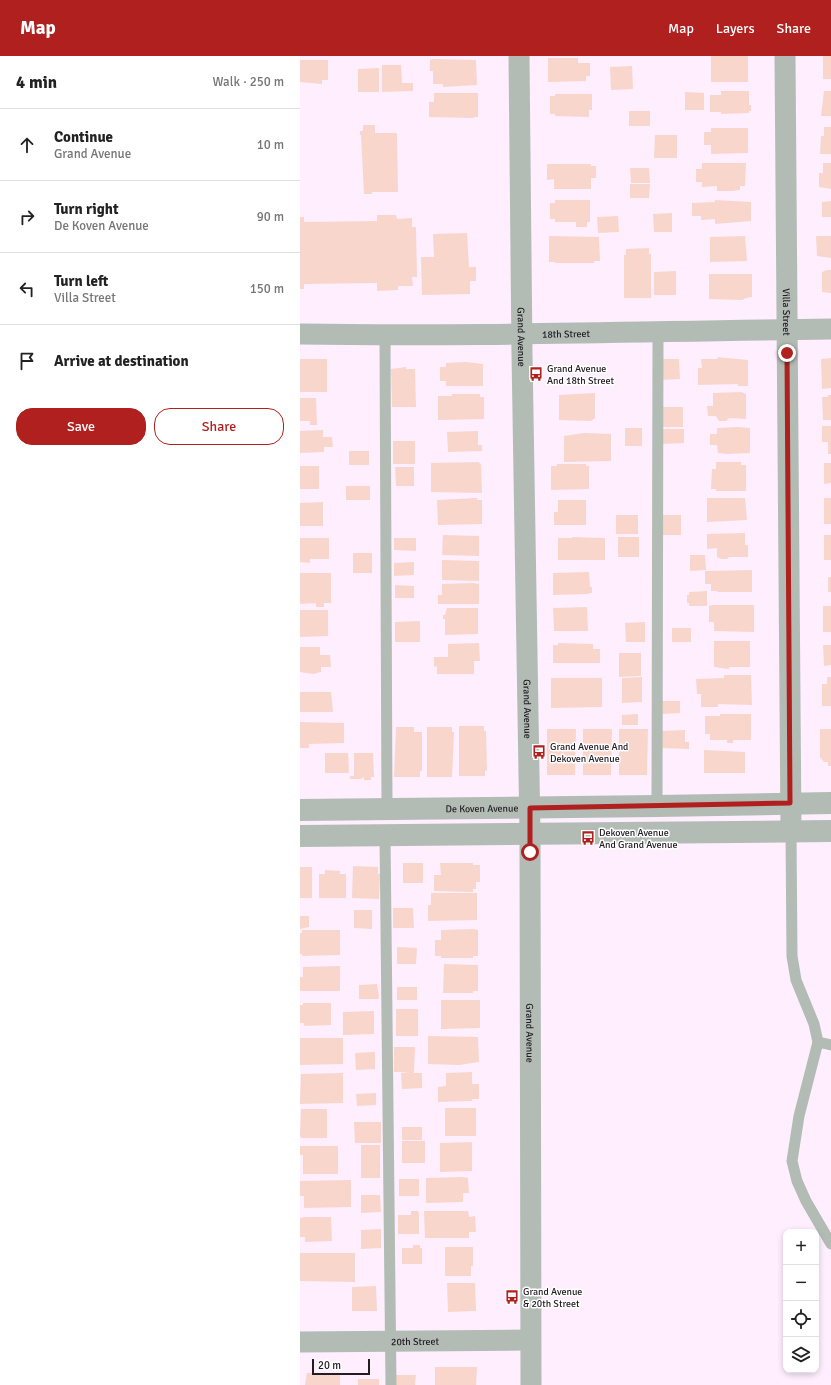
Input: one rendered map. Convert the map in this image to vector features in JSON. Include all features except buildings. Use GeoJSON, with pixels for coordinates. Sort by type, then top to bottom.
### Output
{"type":"FeatureCollection","features":[{"type":"Feature","properties":{"kind":"street","name":"Grand Avenue"},"geometry":{"type":"LineString","coordinates":[[519,56],[530,808],[531,1385]]}},
{"type":"Feature","properties":{"kind":"street","name":"Villa Street"},"geometry":{"type":"LineString","coordinates":[[785,56],[790,832]]}},
{"type":"Feature","properties":{"kind":"street","name":"18th Street"},"geometry":{"type":"LineString","coordinates":[[300,334],[522,334],[658,330],[831,329]]}},
{"type":"Feature","properties":{"kind":"street","name":"De Koven Avenue"},"geometry":{"type":"LineString","coordinates":[[300,810],[831,803]]}},
{"type":"Feature","properties":{"kind":"street"},"geometry":{"type":"LineString","coordinates":[[300,836],[831,831]]}},
{"type":"Feature","properties":{"kind":"street","name":"20th Street"},"geometry":{"type":"LineString","coordinates":[[300,1342],[530,1340]]}},
{"type":"Feature","properties":{"kind":"lane"},"geometry":{"type":"LineString","coordinates":[[657,806],[658,330]]}},
{"type":"Feature","properties":{"kind":"lane"},"geometry":{"type":"LineString","coordinates":[[385,335],[387,809]]}},
{"type":"Feature","properties":{"kind":"lane"},"geometry":{"type":"LineString","coordinates":[[790,832],[792,956],[796,980],[814,1024],[818,1042],[799,1116],[792,1161],[797,1181],[806,1201],[831,1244]]}},
{"type":"Feature","properties":{"kind":"lane"},"geometry":{"type":"LineString","coordinates":[[385,835],[391,1385]]}},
{"type":"Feature","properties":{"kind":"lane"},"geometry":{"type":"LineString","coordinates":[[818,1042],[831,1045]]}},
{"type":"Feature","properties":{"kind":"place","name":"Grand Avenue And 18th Street"},"geometry":{"type":"Point","coordinates":[536,374]}},
{"type":"Feature","properties":{"kind":"place","name":"Grand Avenue And Dekoven Avenue"},"geometry":{"type":"Point","coordinates":[539,752]}},
{"type":"Feature","properties":{"kind":"place","name":"Dekoven Avenue And Grand Avenue"},"geometry":{"type":"Point","coordinates":[588,838]}},
{"type":"Feature","properties":{"kind":"place","name":"Grand Avenue & 20th Street"},"geometry":{"type":"Point","coordinates":[512,1297]}},
{"type":"Feature","properties":{"kind":"route"},"geometry":{"type":"LineString","coordinates":[[530,852],[530,808],[790,803],[787,353]]}}]}
